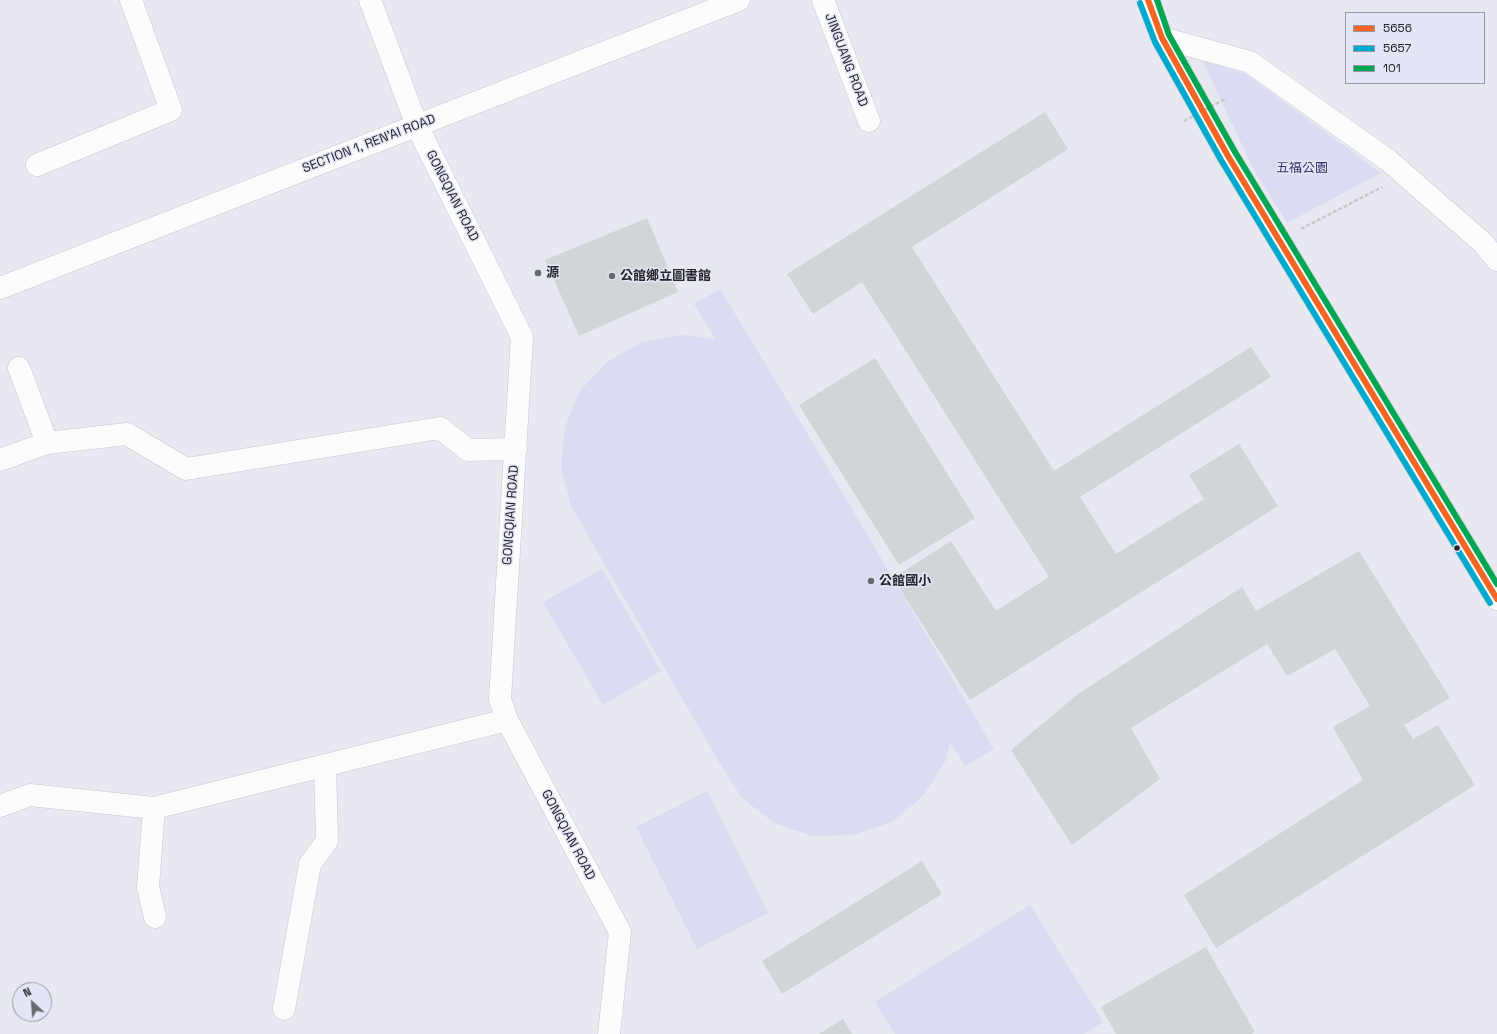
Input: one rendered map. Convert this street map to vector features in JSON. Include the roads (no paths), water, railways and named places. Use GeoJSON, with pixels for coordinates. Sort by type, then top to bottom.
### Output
{"type":"FeatureCollection","features":[{"type":"Feature","properties":{"kind":"street"},"geometry":{"type":"LineString","coordinates":[[37,165],[171,110],[132,0]]}},
{"type":"Feature","properties":{"kind":"street","name":"GONGQIAN ROAD"},"geometry":{"type":"LineString","coordinates":[[370,0],[417,126],[522,337],[500,699],[507,720],[620,932],[609,1034]]}},
{"type":"Feature","properties":{"kind":"street","name":"SECTION 1, REN'AI ROAD"},"geometry":{"type":"LineString","coordinates":[[0,288],[739,0]]}},
{"type":"Feature","properties":{"kind":"street","name":"JINGUANG ROAD"},"geometry":{"type":"LineString","coordinates":[[823,0],[869,121]]}},
{"type":"Feature","properties":{"kind":"street"},"geometry":{"type":"LineString","coordinates":[[1148,0],[1162,38],[1228,156],[1497,600]]}},
{"type":"Feature","properties":{"kind":"street"},"geometry":{"type":"LineString","coordinates":[[1162,38],[1250,62],[1388,161],[1483,243],[1497,260]]}},
{"type":"Feature","properties":{"kind":"street"},"geometry":{"type":"LineString","coordinates":[[19,368],[47,443]]}},
{"type":"Feature","properties":{"kind":"street"},"geometry":{"type":"LineString","coordinates":[[0,460],[47,443],[127,434],[186,469],[440,428],[468,450],[516,449]]}},
{"type":"Feature","properties":{"kind":"street"},"geometry":{"type":"LineString","coordinates":[[0,806],[30,795],[154,808],[507,720]]}},
{"type":"Feature","properties":{"kind":"street"},"geometry":{"type":"LineString","coordinates":[[284,1009],[310,864],[327,841],[325,766]]}},
{"type":"Feature","properties":{"kind":"street"},"geometry":{"type":"LineString","coordinates":[[154,808],[148,887],[155,917]]}},
{"type":"Feature","properties":{"kind":"place","name":"源"},"geometry":{"type":"Point","coordinates":[538,273]}},
{"type":"Feature","properties":{"kind":"place","name":"公館鄉立圖書館"},"geometry":{"type":"Point","coordinates":[612,276]}},
{"type":"Feature","properties":{"kind":"place","name":"公館國小"},"geometry":{"type":"Point","coordinates":[871,581]}},
{"type":"Feature","properties":{"kind":"park label","name":"五福公園"},"geometry":{"type":"Point","coordinates":[1302,168]}}]}
